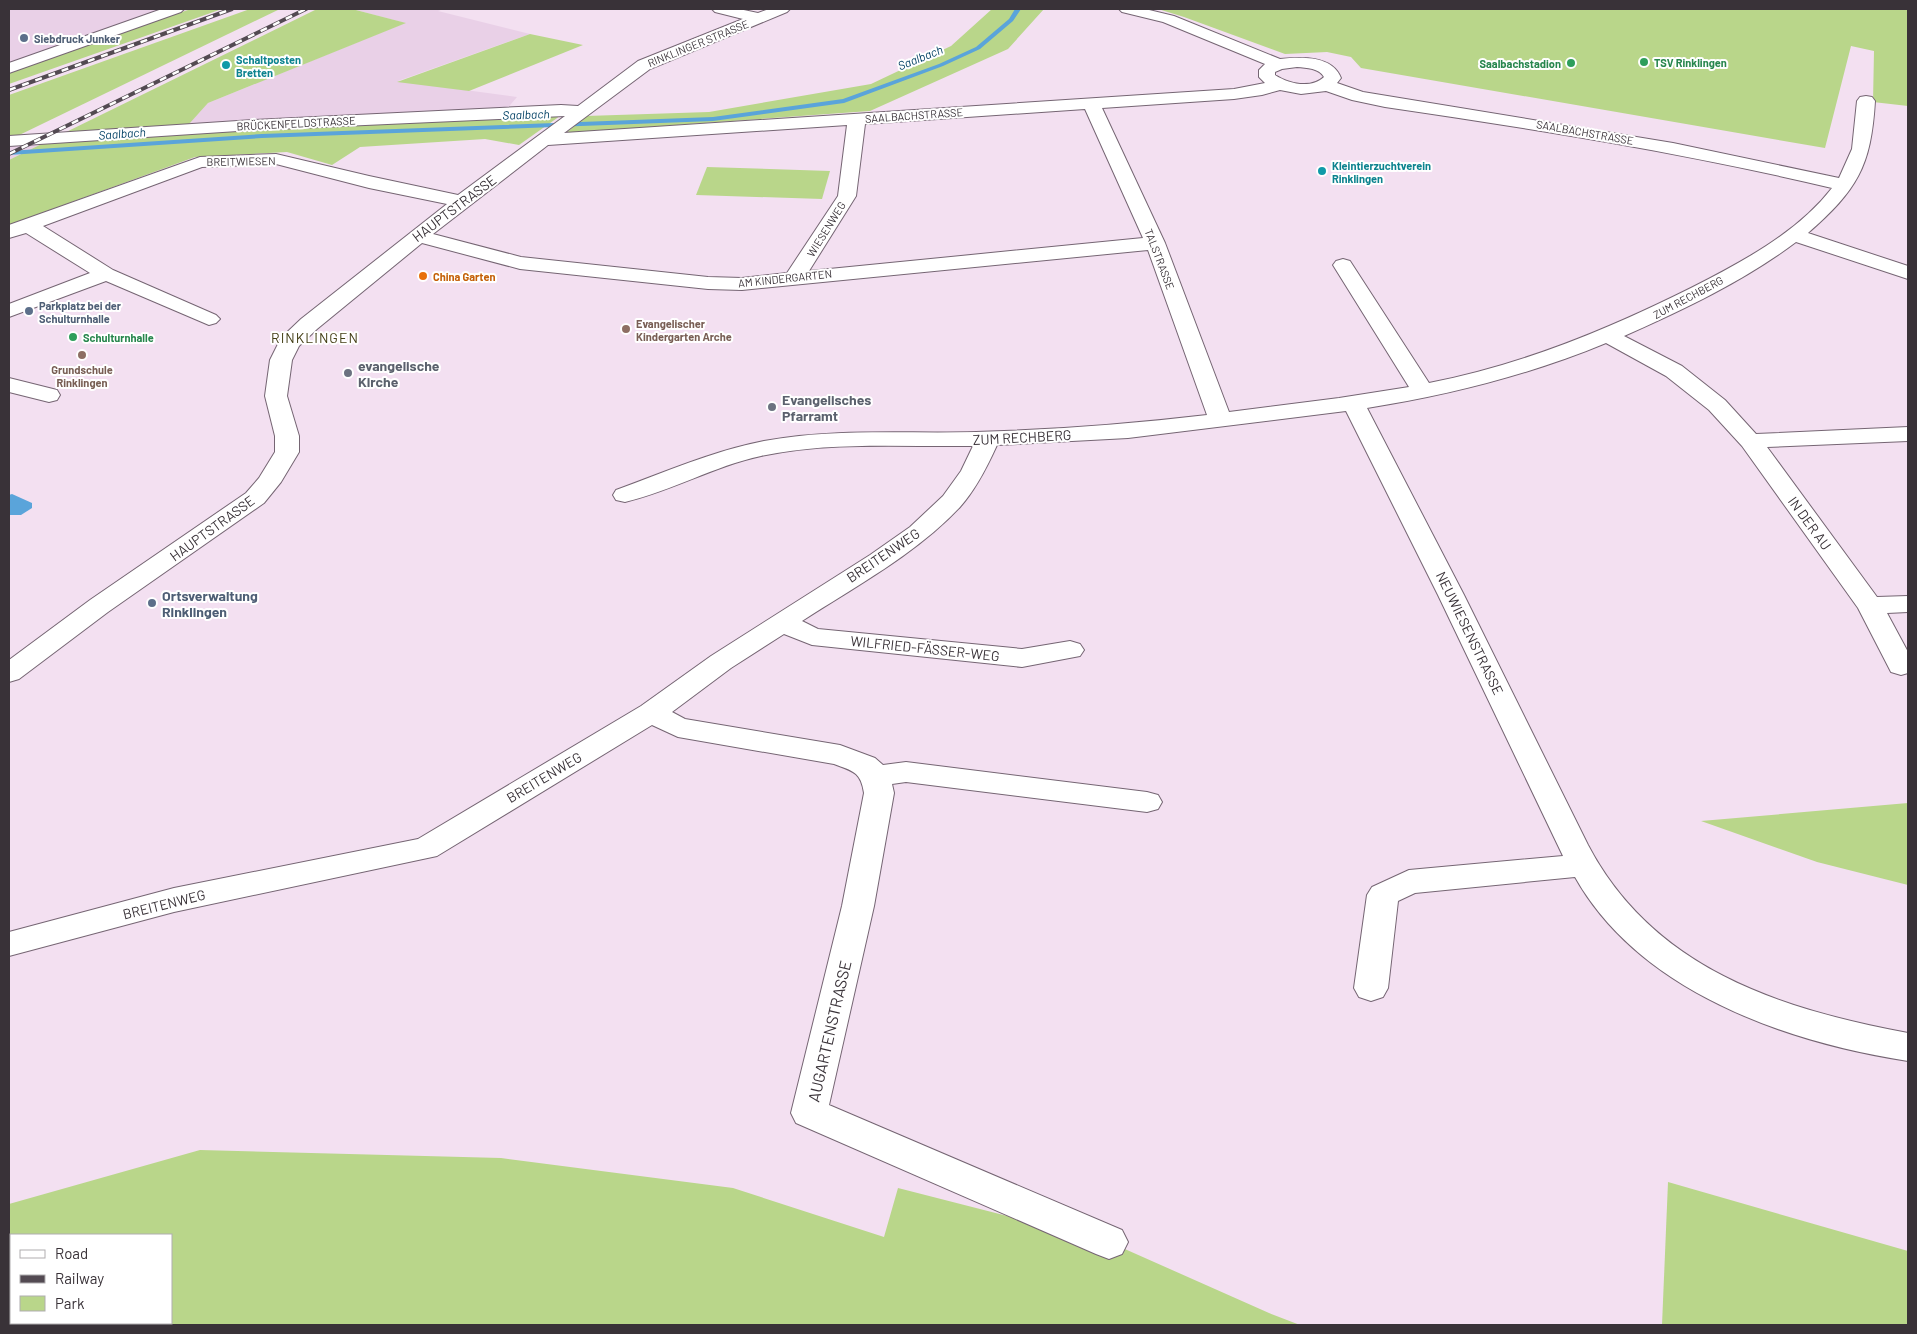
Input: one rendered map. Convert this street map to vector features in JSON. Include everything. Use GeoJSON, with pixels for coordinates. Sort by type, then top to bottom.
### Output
{"type":"FeatureCollection","features":[{"type":"Feature","properties":{"kind":"street"},"geometry":{"type":"LineString","coordinates":[[9,68],[176,9]]}},
{"type":"Feature","properties":{"kind":"street"},"geometry":{"type":"LineString","coordinates":[[720,9],[758,18]]}},
{"type":"Feature","properties":{"kind":"street","name":"RINKLINGER STRASSE"},"geometry":{"type":"LineString","coordinates":[[549,138],[644,65],[782,9]]}},
{"type":"Feature","properties":{"kind":"street"},"geometry":{"type":"LineString","coordinates":[[1128,9],[1168,19],[1278,64],[1307,63],[1324,68],[1330,71],[1333,78],[1326,85]]}},
{"type":"Feature","properties":{"kind":"street"},"geometry":{"type":"LineString","coordinates":[[1278,64],[1267,70],[1266,74],[1272,81],[1280,84]]}},
{"type":"Feature","properties":{"kind":"street","name":"SAALBACHSTRASSE"},"geometry":{"type":"LineString","coordinates":[[549,138],[1234,94],[1262,90],[1280,84],[1299,88],[1326,85],[1358,96],[1385,102],[1589,132],[1730,159],[1844,185]]}},
{"type":"Feature","properties":{"kind":"street","name":"ZUM RECHBERG"},"geometry":{"type":"LineString","coordinates":[[625,495],[728,457],[782,445],[834,441],[988,439],[1106,433],[1354,404],[1424,392],[1533,363],[1608,336],[1657,313],[1749,265],[1794,235],[1811,221],[1844,185],[1861,149],[1866,101]]}},
{"type":"Feature","properties":{"kind":"street","name":"TALSTRASSE"},"geometry":{"type":"LineString","coordinates":[[1091,103],[1155,243],[1220,420]]}},
{"type":"Feature","properties":{"kind":"street","name":"BRÜCKENFELDSTRASSE"},"geometry":{"type":"LineString","coordinates":[[9,141],[253,125],[561,110],[580,114]]}},
{"type":"Feature","properties":{"kind":"street","name":"WIESENWEG"},"geometry":{"type":"LineString","coordinates":[[796,277],[847,196],[857,119]]}},
{"type":"Feature","properties":{"kind":"street","name":"HAUPTSTRASSE"},"geometry":{"type":"LineString","coordinates":[[9,673],[91,612],[230,518],[255,498],[281,466],[287,452],[287,436],[276,396],[281,360],[289,343],[334,303],[462,201],[549,138]]}},
{"type":"Feature","properties":{"kind":"street","name":"BREITWIESEN"},"geometry":{"type":"LineString","coordinates":[[18,228],[200,162],[232,160],[276,159],[369,182],[462,201]]}},
{"type":"Feature","properties":{"kind":"street","name":"BREITWIESEN"},"geometry":{"type":"LineString","coordinates":[[18,228],[106,274],[209,319]]}},
{"type":"Feature","properties":{"kind":"street"},"geometry":{"type":"LineString","coordinates":[[1794,235],[1908,273]]}},
{"type":"Feature","properties":{"kind":"street","name":"AM KINDERGARTEN"},"geometry":{"type":"LineString","coordinates":[[418,236],[520,263],[708,283],[742,284],[796,277],[1155,243]]}},
{"type":"Feature","properties":{"kind":"street"},"geometry":{"type":"LineString","coordinates":[[1343,265],[1424,392]]}},
{"type":"Feature","properties":{"kind":"street"},"geometry":{"type":"LineString","coordinates":[[9,311],[106,274]]}},
{"type":"Feature","properties":{"kind":"street","name":"IN DER AU"},"geometry":{"type":"LineString","coordinates":[[1608,336],[1674,371],[1717,405],[1750,441],[1870,606],[1887,635],[1901,666]]}},
{"type":"Feature","properties":{"kind":"street"},"geometry":{"type":"LineString","coordinates":[[9,385],[49,395]]}},
{"type":"Feature","properties":{"kind":"street","name":"NEUWIESENSTRASSE"},"geometry":{"type":"LineString","coordinates":[[1354,404],[1446,583],[1582,866],[1613,910],[1633,930],[1664,955],[1704,982],[1743,1002],[1793,1020],[1877,1042],[1908,1047]]}},
{"type":"Feature","properties":{"kind":"street"},"geometry":{"type":"LineString","coordinates":[[1750,441],[1908,434]]}},
{"type":"Feature","properties":{"kind":"street","name":"BREITENWEG"},"geometry":{"type":"LineString","coordinates":[[9,944],[174,900],[426,848],[651,713],[721,662],[919,532],[952,501],[973,472],[988,439]]}},
{"type":"Feature","properties":{"kind":"street"},"geometry":{"type":"LineString","coordinates":[[1870,606],[1908,604]]}},
{"type":"Feature","properties":{"kind":"street","name":"WILFRIED-FÄSSER-WEG"},"geometry":{"type":"LineString","coordinates":[[782,622],[812,637],[1022,658],[1070,650]]}},
{"type":"Feature","properties":{"kind":"street"},"geometry":{"type":"LineString","coordinates":[[651,713],[678,727],[840,756],[865,765],[876,776],[906,772],[1147,802]]}},
{"type":"Feature","properties":{"kind":"street","name":"AUGARTENSTRASSE"},"geometry":{"type":"LineString","coordinates":[[876,776],[880,793],[858,906],[809,1113],[1109,1242]]}},
{"type":"Feature","properties":{"kind":"street"},"geometry":{"type":"LineString","coordinates":[[1371,988],[1383,895],[1409,882],[1582,866]]}},
{"type":"Feature","properties":{"kind":"shaded area"},"geometry":{"type":"Polygon","coordinates":[[[9,9],[191,9],[9,69],[9,9]]]}},
{"type":"Feature","properties":{"kind":"shaded area"},"geometry":{"type":"Polygon","coordinates":[[[352,9],[444,9],[438,11],[530,34],[398,81],[517,97],[499,118],[179,134],[208,103],[405,23],[352,9]]]}},
{"type":"Feature","properties":{"kind":"shaded area"},"geometry":{"type":"Polygon","coordinates":[[[18,135],[61,135],[9,160],[9,140],[18,135]]]}},
{"type":"Feature","properties":{"kind":"green space"},"geometry":{"type":"Polygon","coordinates":[[[191,9],[222,9],[9,84],[9,69],[191,9]]]}},
{"type":"Feature","properties":{"kind":"green space"},"geometry":{"type":"Polygon","coordinates":[[[250,9],[280,9],[9,140],[9,95],[250,9]]]}},
{"type":"Feature","properties":{"kind":"green space"},"geometry":{"type":"Polygon","coordinates":[[[317,9],[352,9],[406,23],[208,103],[180,134],[560,116],[519,145],[485,139],[360,147],[332,165],[287,152],[195,157],[9,225],[9,160],[317,9]]]}},
{"type":"Feature","properties":{"kind":"green space"},"geometry":{"type":"Polygon","coordinates":[[[992,9],[1044,9],[1008,49],[870,111],[566,133],[586,116],[709,112],[871,84],[951,46],[992,9]]]}},
{"type":"Feature","properties":{"kind":"green space"},"geometry":{"type":"Polygon","coordinates":[[[1158,9],[1908,9],[1908,106],[1873,102],[1874,51],[1851,46],[1825,148],[1361,68],[1351,57],[1327,52],[1285,54],[1158,9]]]}},
{"type":"Feature","properties":{"kind":"green space"},"geometry":{"type":"Polygon","coordinates":[[[530,34],[583,45],[469,91],[397,82],[530,34]]]}},
{"type":"Feature","properties":{"kind":"green space"},"geometry":{"type":"Polygon","coordinates":[[[707,167],[830,171],[822,199],[696,195],[707,167]]]}},
{"type":"Feature","properties":{"kind":"green space"},"geometry":{"type":"Polygon","coordinates":[[[1908,803],[1908,885],[1817,862],[1701,821],[1908,803]]]}},
{"type":"Feature","properties":{"kind":"green space"},"geometry":{"type":"Polygon","coordinates":[[[200,1150],[501,1158],[733,1188],[884,1237],[898,1188],[1109,1242],[1300,1325],[9,1325],[9,1204],[200,1150]]]}},
{"type":"Feature","properties":{"kind":"green space"},"geometry":{"type":"Polygon","coordinates":[[[1668,1182],[1908,1251],[1908,1325],[1662,1325],[1668,1182]]]}},
{"type":"Feature","properties":{"kind":"water"},"geometry":{"type":"Polygon","coordinates":[[[12,494],[32,503],[32,508],[21,515],[9,515],[9,495],[12,494]]]}},
{"type":"Feature","properties":{"kind":"waterway","name":"Saalbach"},"geometry":{"type":"LineString","coordinates":[[9,153],[262,136],[713,119],[844,101],[941,65],[978,48],[1011,20],[1018,9]]}},
{"type":"Feature","properties":{"kind":"railway"},"geometry":{"type":"LineString","coordinates":[[9,90],[232,9]]}},
{"type":"Feature","properties":{"kind":"railway"},"geometry":{"type":"LineString","coordinates":[[9,154],[306,9]]}},
{"type":"Feature","properties":{"kind":"place","name":"Siebdruck Junker"},"geometry":{"type":"Point","coordinates":[24,38]}},
{"type":"Feature","properties":{"kind":"place","name":"TSV Rinklingen"},"geometry":{"type":"Point","coordinates":[1644,62]}},
{"type":"Feature","properties":{"kind":"place","name":"Saalbachstadion"},"geometry":{"type":"Point","coordinates":[1571,63]}},
{"type":"Feature","properties":{"kind":"place","name":"Schaltposten Bretten"},"geometry":{"type":"Point","coordinates":[226,65]}},
{"type":"Feature","properties":{"kind":"place","name":"Kleintierzuchtverein Rinklingen"},"geometry":{"type":"Point","coordinates":[1322,171]}},
{"type":"Feature","properties":{"kind":"place","name":"China Garten"},"geometry":{"type":"Point","coordinates":[423,276]}},
{"type":"Feature","properties":{"kind":"place","name":"Parkplatz bei der Schulturnhalle"},"geometry":{"type":"Point","coordinates":[29,311]}},
{"type":"Feature","properties":{"kind":"place","name":"Evangelischer Kindergarten Arche"},"geometry":{"type":"Point","coordinates":[626,329]}},
{"type":"Feature","properties":{"kind":"place","name":"Schulturnhalle"},"geometry":{"type":"Point","coordinates":[73,337]}},
{"type":"Feature","properties":{"kind":"place","name":"Grundschule Rinklingen"},"geometry":{"type":"Point","coordinates":[82,355]}},
{"type":"Feature","properties":{"kind":"place","name":"evangelische Kirche"},"geometry":{"type":"Point","coordinates":[348,373]}},
{"type":"Feature","properties":{"kind":"place","name":"Evangelisches Pfarramt"},"geometry":{"type":"Point","coordinates":[772,407]}},
{"type":"Feature","properties":{"kind":"place","name":"Ortsverwaltung Rinklingen"},"geometry":{"type":"Point","coordinates":[152,603]}},
{"type":"Feature","properties":{"kind":"district","name":"RINKLINGEN"},"geometry":{"type":"Point","coordinates":[315,337]}}]}
